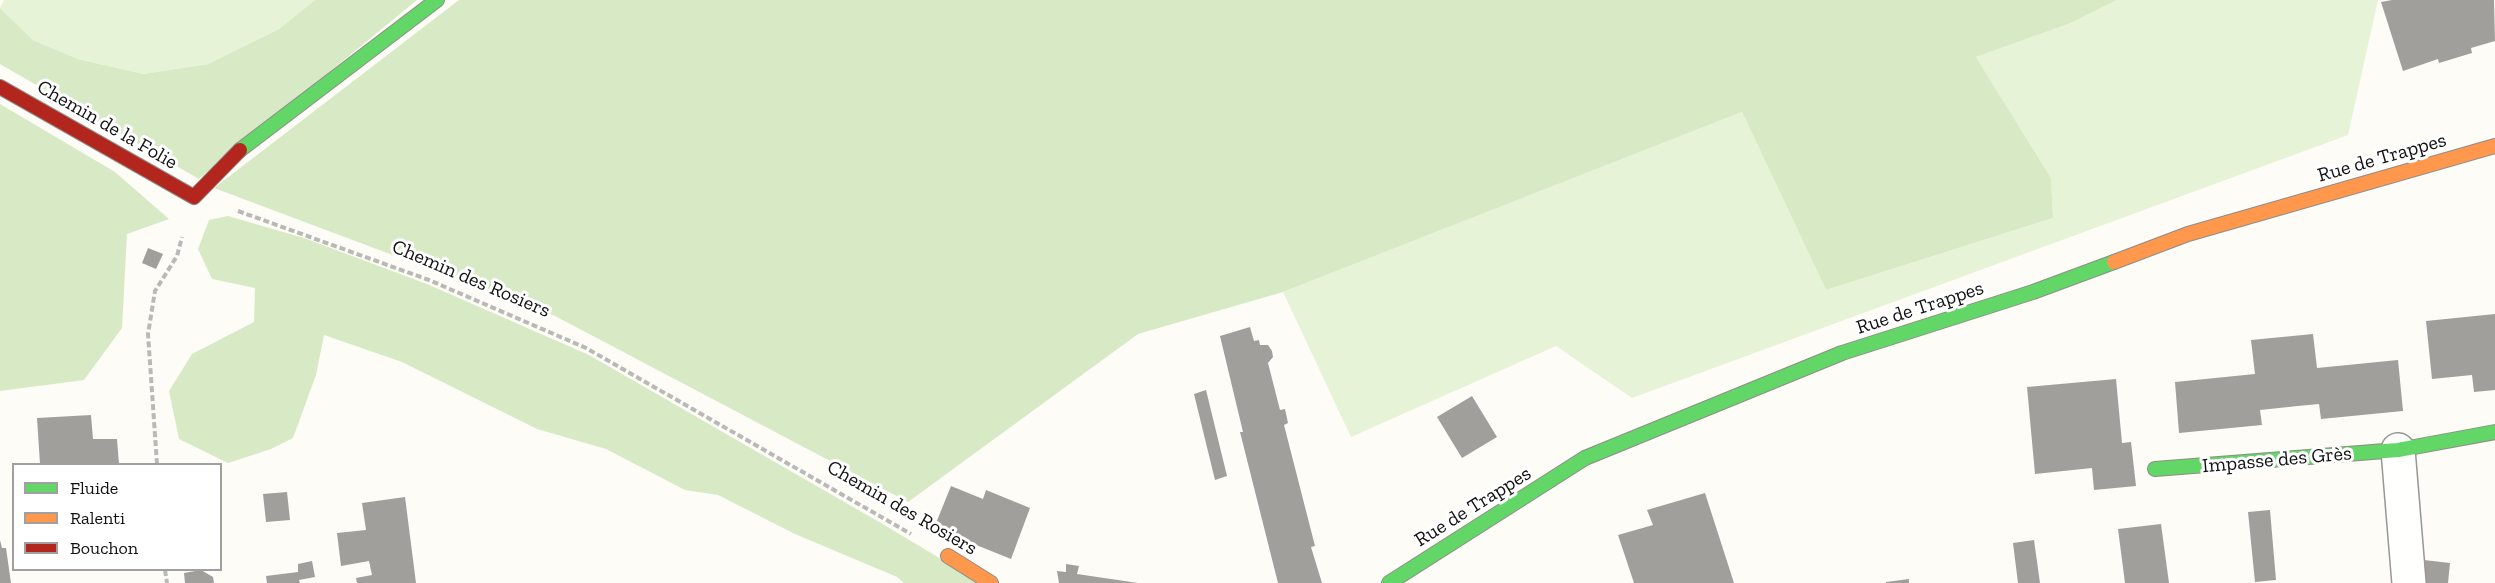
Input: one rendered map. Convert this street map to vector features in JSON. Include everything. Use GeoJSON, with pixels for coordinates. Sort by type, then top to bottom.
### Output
{"type":"FeatureCollection","features":[{"type":"Feature","properties":{"kind":"street"},"geometry":{"type":"LineString","coordinates":[[194,196],[236,153],[437,0]]}},
{"type":"Feature","properties":{"kind":"street","name":"Chemin de la Folie"},"geometry":{"type":"LineString","coordinates":[[0,87],[194,196]]}},
{"type":"Feature","properties":{"kind":"street","name":"Rue de Trappes"},"geometry":{"type":"LineString","coordinates":[[1389,583],[1585,458],[1842,353],[2033,292],[2188,234],[2495,146]]}},
{"type":"Feature","properties":{"kind":"street","name":"Impasse des Grès"},"geometry":{"type":"LineString","coordinates":[[2155,469],[2398,450],[2495,432]]}},
{"type":"Feature","properties":{"kind":"street"},"geometry":{"type":"LineString","coordinates":[[2398,450],[2409,583]]}},
{"type":"Feature","properties":{"kind":"street","name":"Chemin des Rosiers"},"geometry":{"type":"LineString","coordinates":[[948,556],[991,583]]}},
{"type":"Feature","properties":{"kind":"path"},"geometry":{"type":"LineString","coordinates":[[157,463],[148,334],[155,291],[177,256],[194,196]]}},
{"type":"Feature","properties":{"kind":"path","name":"Chemin des Rosiers"},"geometry":{"type":"LineString","coordinates":[[194,196],[429,280],[585,348],[948,556]]}},
{"type":"Feature","properties":{"kind":"green space"},"geometry":{"type":"Polygon","coordinates":[[[4,0],[315,0],[279,29],[208,64],[143,74],[78,59],[33,40],[0,8],[4,0]]]}},
{"type":"Feature","properties":{"kind":"green space"},"geometry":{"type":"Polygon","coordinates":[[[315,0],[417,0],[199,179],[0,64],[0,8],[33,40],[78,59],[143,74],[208,64],[279,29],[315,0]]]}},
{"type":"Feature","properties":{"kind":"green space"},"geometry":{"type":"Polygon","coordinates":[[[459,0],[2117,0],[2071,23],[1976,57],[2051,178],[2053,218],[1826,290],[1742,112],[1283,292],[1138,334],[908,502],[555,316],[214,188],[459,0]]]}},
{"type":"Feature","properties":{"kind":"green space"},"geometry":{"type":"Polygon","coordinates":[[[2117,0],[2378,0],[2348,135],[1632,398],[1556,346],[1351,437],[1283,292],[1742,112],[1826,290],[2053,218],[2051,178],[1976,57],[2071,23],[2117,0]]]}},
{"type":"Feature","properties":{"kind":"green space"},"geometry":{"type":"Polygon","coordinates":[[[0,104],[115,172],[169,219],[127,234],[122,328],[84,380],[0,391],[0,104]]]}},
{"type":"Feature","properties":{"kind":"green space"},"geometry":{"type":"Polygon","coordinates":[[[228,216],[304,238],[427,284],[589,355],[981,583],[904,583],[897,577],[795,534],[718,495],[685,490],[606,449],[537,429],[402,362],[324,335],[316,375],[293,438],[271,449],[228,463],[179,439],[169,391],[192,354],[254,322],[255,288],[212,279],[198,249],[209,220],[228,216]]]}},
{"type":"Feature","properties":{"kind":"building"},"geometry":{"type":"Polygon","coordinates":[[[2392,0],[2494,0],[2495,41],[2471,48],[2472,53],[2439,63],[2438,59],[2403,71],[2381,2],[2392,0]]]}},
{"type":"Feature","properties":{"kind":"building"},"geometry":{"type":"Polygon","coordinates":[[[148,248],[163,254],[156,269],[142,263],[148,248]]]}},
{"type":"Feature","properties":{"kind":"building"},"geometry":{"type":"Polygon","coordinates":[[[2495,314],[2495,390],[2474,392],[2472,375],[2432,379],[2426,321],[2495,314]]]}},
{"type":"Feature","properties":{"kind":"building"},"geometry":{"type":"Polygon","coordinates":[[[1250,327],[1254,341],[1259,340],[1260,345],[1268,345],[1272,351],[1273,357],[1268,363],[1280,410],[1285,409],[1288,423],[1284,425],[1315,546],[1311,547],[1322,583],[1278,583],[1240,432],[1243,432],[1220,336],[1250,327]]]}},
{"type":"Feature","properties":{"kind":"building"},"geometry":{"type":"Polygon","coordinates":[[[2313,334],[2317,368],[2398,360],[2403,411],[2321,419],[2319,404],[2298,406],[2260,410],[2262,425],[2179,433],[2175,382],[2255,374],[2251,340],[2313,334]]]}},
{"type":"Feature","properties":{"kind":"building"},"geometry":{"type":"Polygon","coordinates":[[[2116,379],[2122,443],[2131,442],[2136,486],[2094,490],[2092,468],[2035,474],[2027,387],[2116,379]]]}},
{"type":"Feature","properties":{"kind":"building"},"geometry":{"type":"Polygon","coordinates":[[[1206,390],[1227,476],[1215,480],[1194,394],[1206,390]]]}},
{"type":"Feature","properties":{"kind":"building"},"geometry":{"type":"Polygon","coordinates":[[[1472,396],[1497,437],[1462,458],[1437,417],[1472,396]]]}},
{"type":"Feature","properties":{"kind":"building"},"geometry":{"type":"Polygon","coordinates":[[[91,415],[93,439],[117,439],[119,463],[40,463],[37,418],[91,415]]]}},
{"type":"Feature","properties":{"kind":"building"},"geometry":{"type":"Polygon","coordinates":[[[951,486],[983,499],[986,490],[1030,508],[1011,559],[934,528],[951,486]]]}},
{"type":"Feature","properties":{"kind":"building"},"geometry":{"type":"Polygon","coordinates":[[[287,492],[290,520],[266,522],[263,494],[287,492]]]}},
{"type":"Feature","properties":{"kind":"building"},"geometry":{"type":"Polygon","coordinates":[[[1705,493],[1734,583],[1634,583],[1618,535],[1653,525],[1647,510],[1705,493]]]}},
{"type":"Feature","properties":{"kind":"building"},"geometry":{"type":"Polygon","coordinates":[[[405,497],[416,583],[357,583],[356,578],[372,575],[369,561],[341,566],[337,533],[366,530],[362,503],[405,497]]]}},
{"type":"Feature","properties":{"kind":"building"},"geometry":{"type":"Polygon","coordinates":[[[2270,510],[2276,580],[2255,582],[2248,512],[2270,510]]]}},
{"type":"Feature","properties":{"kind":"building"},"geometry":{"type":"Polygon","coordinates":[[[2161,524],[2169,583],[2125,583],[2118,529],[2161,524]]]}},
{"type":"Feature","properties":{"kind":"building"},"geometry":{"type":"Polygon","coordinates":[[[0,540],[2,548],[6,548],[11,583],[0,583],[0,540]]]}},
{"type":"Feature","properties":{"kind":"building"},"geometry":{"type":"Polygon","coordinates":[[[2034,540],[2040,583],[2018,583],[2013,543],[2034,540]]]}},
{"type":"Feature","properties":{"kind":"building"},"geometry":{"type":"Polygon","coordinates":[[[2424,560],[2450,563],[2448,583],[2425,583],[2424,560]]]}},
{"type":"Feature","properties":{"kind":"building"},"geometry":{"type":"Polygon","coordinates":[[[312,561],[315,577],[299,580],[300,583],[267,583],[266,576],[298,572],[298,564],[312,561]]]}},
{"type":"Feature","properties":{"kind":"building"},"geometry":{"type":"Polygon","coordinates":[[[1066,564],[1079,566],[1077,574],[1138,583],[1059,583],[1057,571],[1066,572],[1066,564]]]}},
{"type":"Feature","properties":{"kind":"building"},"geometry":{"type":"Polygon","coordinates":[[[203,571],[213,577],[214,583],[185,583],[184,573],[203,571]]]}},
{"type":"Feature","properties":{"kind":"building"},"geometry":{"type":"Polygon","coordinates":[[[1909,579],[1909,583],[1886,583],[1886,582],[1909,579]]]}},
{"type":"Feature","properties":{"kind":"traffic: fast"},"geometry":{"type":"LineString","coordinates":[[240,150],[437,0]]}},
{"type":"Feature","properties":{"kind":"traffic: fast"},"geometry":{"type":"LineString","coordinates":[[1389,583],[1585,458],[1842,353],[2033,292],[2114,262]]}},
{"type":"Feature","properties":{"kind":"traffic: fast"},"geometry":{"type":"LineString","coordinates":[[2155,469],[2398,450],[2495,432]]}},
{"type":"Feature","properties":{"kind":"traffic: slow"},"geometry":{"type":"LineString","coordinates":[[2114,262],[2188,234],[2495,146]]}},
{"type":"Feature","properties":{"kind":"traffic: slow"},"geometry":{"type":"LineString","coordinates":[[948,556],[991,583]]}},
{"type":"Feature","properties":{"kind":"traffic: jam"},"geometry":{"type":"LineString","coordinates":[[0,87],[194,197],[240,150]]}}]}
